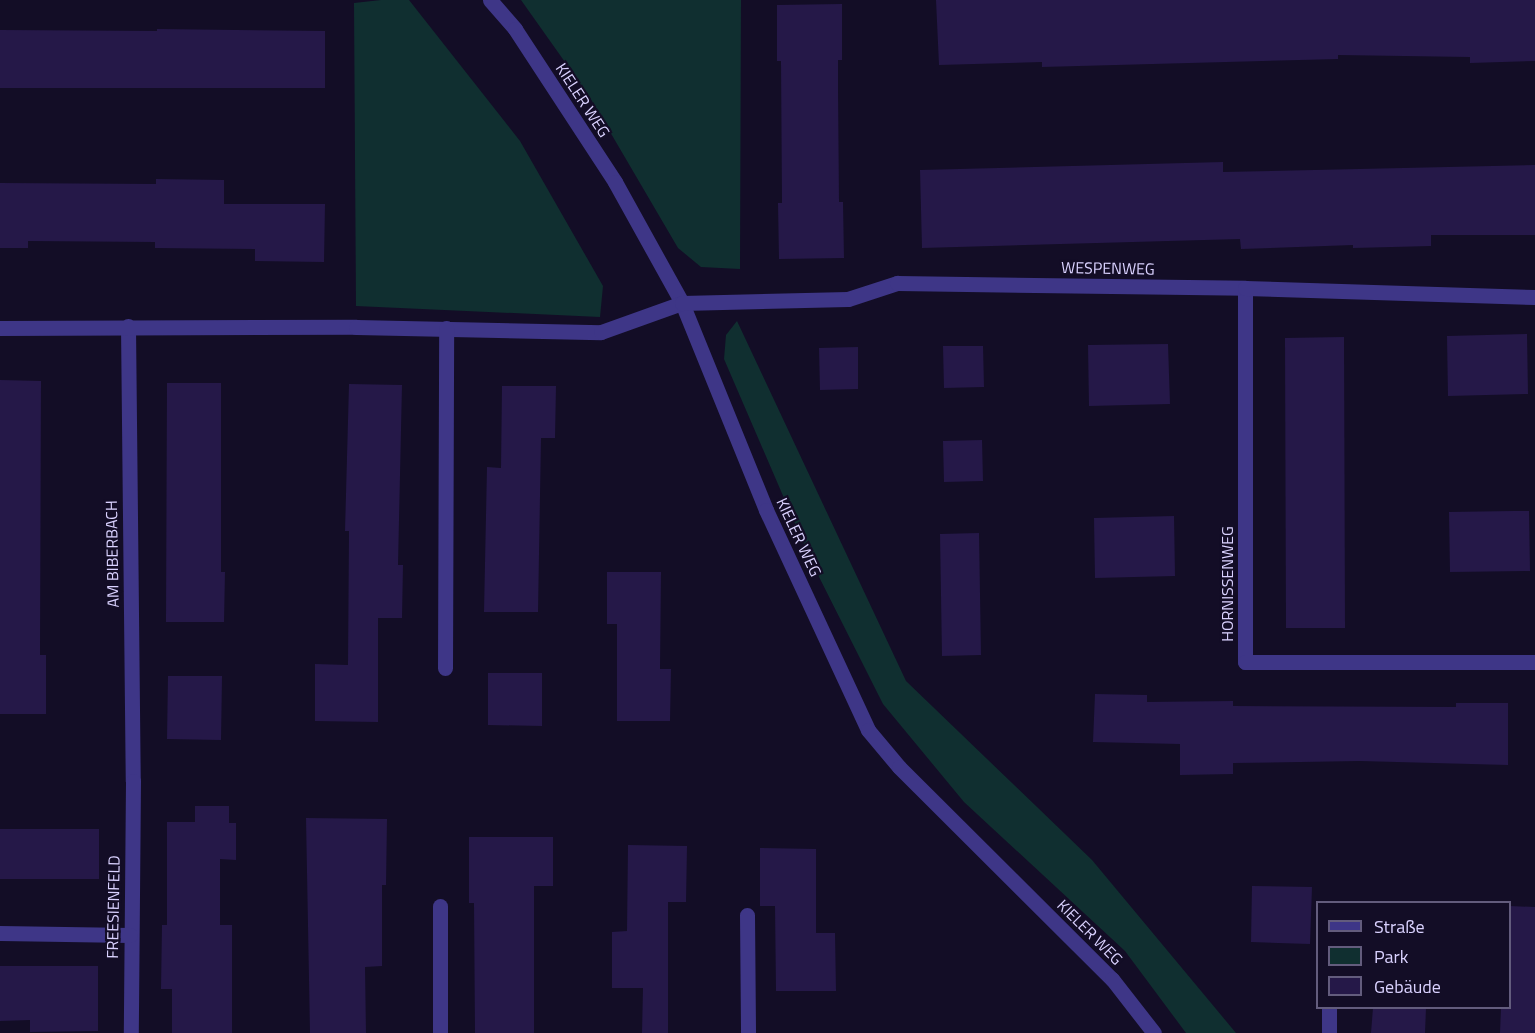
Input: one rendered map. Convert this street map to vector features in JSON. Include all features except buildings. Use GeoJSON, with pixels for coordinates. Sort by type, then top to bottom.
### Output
{"type":"FeatureCollection","features":[{"type":"Feature","properties":{"kind":"street","name":"KIELER WEG"},"geometry":{"type":"LineString","coordinates":[[490,0],[515,29],[615,182],[682,303],[766,510],[868,730],[899,767],[1112,980],[1154,1033]]}},
{"type":"Feature","properties":{"kind":"street","name":"WESPENWEG"},"geometry":{"type":"LineString","coordinates":[[682,303],[848,299],[897,283],[1245,288],[1535,297]]}},
{"type":"Feature","properties":{"kind":"street","name":"HORNISSENWEG"},"geometry":{"type":"LineString","coordinates":[[1245,288],[1245,662],[1535,662]]}},
{"type":"Feature","properties":{"kind":"street"},"geometry":{"type":"LineString","coordinates":[[0,328],[128,326],[446,328],[601,332],[682,303]]}},
{"type":"Feature","properties":{"kind":"street","name":"AM BIBERBACH"},"geometry":{"type":"LineString","coordinates":[[128,326],[133,781]]}},
{"type":"Feature","properties":{"kind":"street"},"geometry":{"type":"LineString","coordinates":[[445,668],[446,328]]}},
{"type":"Feature","properties":{"kind":"street","name":"FREESIENFELD"},"geometry":{"type":"LineString","coordinates":[[131,1033],[133,781]]}},
{"type":"Feature","properties":{"kind":"street"},"geometry":{"type":"LineString","coordinates":[[440,906],[440,1033]]}},
{"type":"Feature","properties":{"kind":"street"},"geometry":{"type":"LineString","coordinates":[[747,915],[748,1033]]}},
{"type":"Feature","properties":{"kind":"street"},"geometry":{"type":"LineString","coordinates":[[0,933],[130,935]]}},
{"type":"Feature","properties":{"kind":"street"},"geometry":{"type":"LineString","coordinates":[[1329,1009],[1329,1033]]}},
{"type":"Feature","properties":{"kind":"green space"},"geometry":{"type":"Polygon","coordinates":[[[409,0],[520,141],[603,286],[600,317],[356,306],[354,3],[409,0]]]}},
{"type":"Feature","properties":{"kind":"green space"},"geometry":{"type":"Polygon","coordinates":[[[521,0],[741,0],[740,269],[701,267],[678,248],[589,96],[521,0]]]}},
{"type":"Feature","properties":{"kind":"green space"},"geometry":{"type":"Polygon","coordinates":[[[737,321],[906,681],[1092,860],[1236,1033],[1186,1033],[1125,951],[964,802],[883,704],[812,563],[724,359],[726,335],[737,321]]]}}]}
